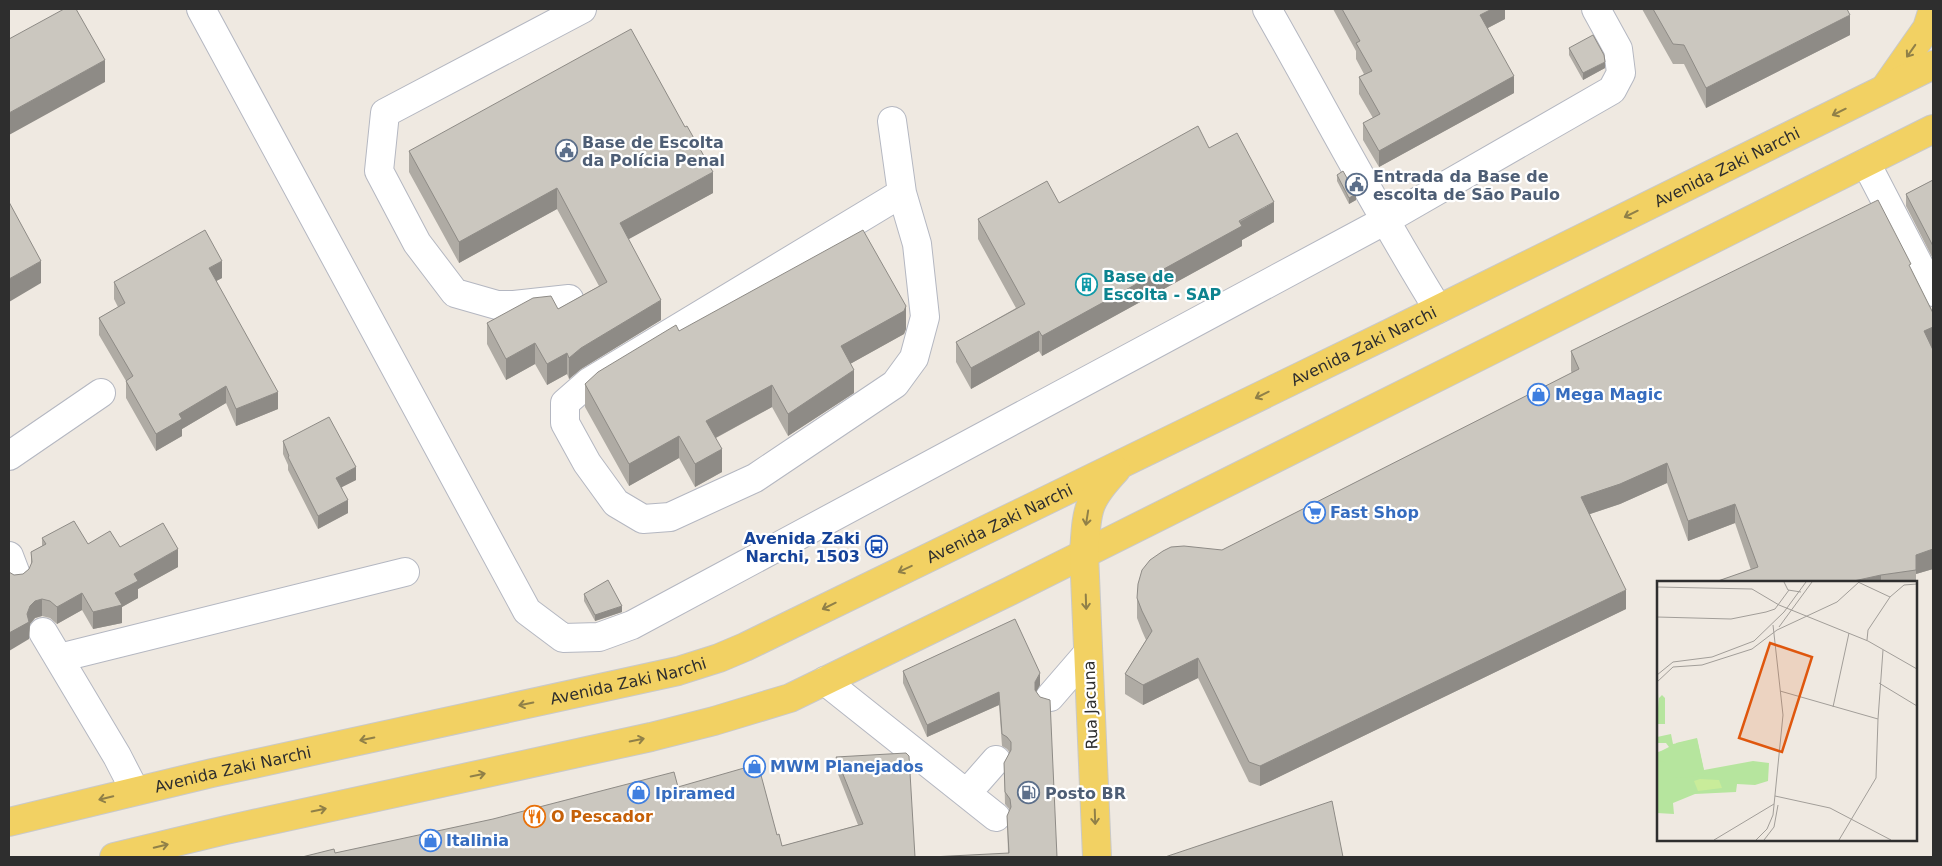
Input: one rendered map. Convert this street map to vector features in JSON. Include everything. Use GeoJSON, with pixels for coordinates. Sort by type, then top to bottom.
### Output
{"type":"FeatureCollection","features":[{"type":"Feature","properties":{"kind":"main road"},"geometry":{"type":"LineString","coordinates":[[1883,90],[1927,28],[1933,9]]}},
{"type":"Feature","properties":{"kind":"main road","name":"Avenida Zaki Narchi"},"geometry":{"type":"LineString","coordinates":[[9,822],[135,791],[678,671],[719,658],[948,549],[1933,65]]}},
{"type":"Feature","properties":{"kind":"main road"},"geometry":{"type":"LineString","coordinates":[[114,857],[226,830],[651,737],[790,698],[1933,129]]}},
{"type":"Feature","properties":{"kind":"main road","name":"Rua Jacuna"},"geometry":{"type":"LineString","coordinates":[[1097,857],[1084,553],[1086,516],[1098,489],[1122,463]]}},
{"type":"Feature","properties":{"kind":"street"},"geometry":{"type":"LineString","coordinates":[[201,9],[527,611],[563,638],[598,637],[632,624],[1384,221],[1612,90],[1621,73],[1618,49],[1596,9]]}},
{"type":"Feature","properties":{"kind":"street"},"geometry":{"type":"LineString","coordinates":[[569,299],[497,305],[456,293],[417,243],[379,170],[385,113],[582,9]]}},
{"type":"Feature","properties":{"kind":"street"},"geometry":{"type":"LineString","coordinates":[[1268,9],[1384,221],[1438,309]]}},
{"type":"Feature","properties":{"kind":"street"},"geometry":{"type":"LineString","coordinates":[[892,121],[902,193],[917,244],[925,317],[914,358],[895,384],[755,478],[670,517],[643,519],[616,502],[587,463],[565,423],[565,402],[589,382],[902,193]]}},
{"type":"Feature","properties":{"kind":"street"},"geometry":{"type":"LineString","coordinates":[[1866,163],[1933,292]]}},
{"type":"Feature","properties":{"kind":"street"},"geometry":{"type":"LineString","coordinates":[[9,456],[101,393]]}},
{"type":"Feature","properties":{"kind":"street"},"geometry":{"type":"LineString","coordinates":[[59,658],[405,572]]}},
{"type":"Feature","properties":{"kind":"street"},"geometry":{"type":"LineString","coordinates":[[43,632],[117,756],[135,791]]}},
{"type":"Feature","properties":{"kind":"street"},"geometry":{"type":"LineString","coordinates":[[1050,697],[1088,653]]}},
{"type":"Feature","properties":{"kind":"street"},"geometry":{"type":"LineString","coordinates":[[825,681],[996,817]]}},
{"type":"Feature","properties":{"kind":"street"},"geometry":{"type":"LineString","coordinates":[[967,794],[996,760]]}},
{"type":"Feature","properties":{"kind":"building"},"geometry":{"type":"Polygon","coordinates":[[[64,9],[76,9],[105,60],[9,113],[9,39],[64,9]]]}},
{"type":"Feature","properties":{"kind":"building"},"geometry":{"type":"Polygon","coordinates":[[[1342,9],[1492,9],[1480,15],[1514,76],[1379,151],[1363,123],[1380,114],[1359,77],[1372,71],[1356,43],[1360,41],[1342,9]]]}},
{"type":"Feature","properties":{"kind":"building"},"geometry":{"type":"Polygon","coordinates":[[[1653,9],[1847,9],[1850,15],[1706,88],[1684,45],[1673,44],[1653,9]]]}},
{"type":"Feature","properties":{"kind":"building"},"geometry":{"type":"Polygon","coordinates":[[[631,29],[685,127],[687,126],[713,172],[620,223],[661,300],[581,348],[569,358],[567,353],[547,364],[535,343],[506,359],[487,323],[533,298],[551,296],[558,309],[607,282],[557,188],[459,242],[409,151],[631,29]]]}},
{"type":"Feature","properties":{"kind":"building"},"geometry":{"type":"Polygon","coordinates":[[[1593,35],[1604,55],[1605,62],[1583,73],[1569,48],[1593,35]]]}},
{"type":"Feature","properties":{"kind":"building","name":"Base de Escolta - SAP"},"geometry":{"type":"Polygon","coordinates":[[[1198,126],[1209,148],[1237,133],[1274,202],[1239,221],[1242,226],[1042,336],[1039,331],[971,368],[956,342],[1025,304],[978,219],[1047,181],[1059,203],[1198,126]]]}},
{"type":"Feature","properties":{"kind":"building"},"geometry":{"type":"Polygon","coordinates":[[[1343,171],[1356,194],[1349,198],[1337,175],[1343,171]]]}},
{"type":"Feature","properties":{"kind":"building"},"geometry":{"type":"Polygon","coordinates":[[[1933,180],[1933,246],[1906,194],[1933,180]]]}},
{"type":"Feature","properties":{"kind":"building"},"geometry":{"type":"Polygon","coordinates":[[[1878,200],[1911,264],[1909,265],[1933,313],[1933,327],[1924,331],[1933,350],[1933,549],[1916,555],[1916,570],[1854,581],[1718,581],[1758,567],[1735,504],[1688,521],[1667,463],[1620,484],[1581,497],[1626,590],[1260,766],[1249,762],[1198,658],[1143,685],[1125,674],[1152,631],[1137,598],[1142,570],[1150,560],[1171,547],[1184,546],[1222,550],[1579,369],[1571,351],[1878,200]]]}},
{"type":"Feature","properties":{"kind":"building"},"geometry":{"type":"Polygon","coordinates":[[[9,202],[41,261],[9,279],[9,202]]]}},
{"type":"Feature","properties":{"kind":"building"},"geometry":{"type":"Polygon","coordinates":[[[205,230],[222,261],[209,268],[278,392],[236,409],[226,386],[179,414],[182,419],[156,434],[126,381],[133,376],[99,318],[125,303],[114,282],[205,230]]]}},
{"type":"Feature","properties":{"kind":"building"},"geometry":{"type":"Polygon","coordinates":[[[863,230],[906,306],[904,311],[841,346],[854,370],[788,414],[772,385],[706,421],[722,449],[695,464],[679,436],[629,464],[585,384],[598,372],[676,325],[679,331],[863,230]]]}},
{"type":"Feature","properties":{"kind":"building"},"geometry":{"type":"Polygon","coordinates":[[[329,417],[356,467],[336,478],[348,500],[318,516],[288,457],[283,441],[329,417]]]}},
{"type":"Feature","properties":{"kind":"building"},"geometry":{"type":"Polygon","coordinates":[[[74,521],[88,544],[110,531],[120,547],[163,523],[178,549],[134,574],[138,581],[115,593],[122,605],[93,612],[82,593],[57,607],[50,601],[42,599],[35,601],[30,606],[27,614],[29,622],[9,633],[9,572],[14,575],[23,574],[29,569],[32,562],[31,552],[46,544],[42,538],[74,521]]]}},
{"type":"Feature","properties":{"kind":"building"},"geometry":{"type":"Polygon","coordinates":[[[608,580],[622,606],[595,615],[584,594],[608,580]]]}},
{"type":"Feature","properties":{"kind":"building","name":"Posto BR"},"geometry":{"type":"Polygon","coordinates":[[[1015,619],[1040,673],[1035,682],[1035,690],[1040,697],[1050,700],[1057,857],[931,857],[1009,853],[1007,816],[1011,807],[1010,799],[1005,792],[1004,763],[1011,750],[1011,742],[1002,734],[999,692],[927,725],[903,671],[1015,619]]]}},
{"type":"Feature","properties":{"kind":"building"},"geometry":{"type":"Polygon","coordinates":[[[906,753],[909,756],[915,857],[302,857],[334,849],[335,853],[493,819],[674,772],[678,787],[758,764],[777,835],[779,834],[782,846],[863,824],[836,757],[906,753]]]}},
{"type":"Feature","properties":{"kind":"building"},"geometry":{"type":"Polygon","coordinates":[[[1332,801],[1343,857],[1165,857],[1332,801]]]}},
{"type":"Feature","properties":{"kind":"place","name":"Base de Escolta da Polícia Penal"},"geometry":{"type":"Point","coordinates":[566,151]}},
{"type":"Feature","properties":{"kind":"place","name":"Entrada da Base de escolta de São Paulo"},"geometry":{"type":"Point","coordinates":[1357,185]}},
{"type":"Feature","properties":{"kind":"place","name":"Base de Escolta - SAP"},"geometry":{"type":"Point","coordinates":[1087,285]}},
{"type":"Feature","properties":{"kind":"place","name":"Mega Magic"},"geometry":{"type":"Point","coordinates":[1539,394]}},
{"type":"Feature","properties":{"kind":"place","name":"Fast Shop"},"geometry":{"type":"Point","coordinates":[1314,512]}},
{"type":"Feature","properties":{"kind":"place","name":"Avenida Zaki Narchi, 1503"},"geometry":{"type":"Point","coordinates":[876,547]}},
{"type":"Feature","properties":{"kind":"place","name":"MWM Planejados"},"geometry":{"type":"Point","coordinates":[754,766]}},
{"type":"Feature","properties":{"kind":"place","name":"Ipiramed"},"geometry":{"type":"Point","coordinates":[639,793]}},
{"type":"Feature","properties":{"kind":"place","name":"Posto BR"},"geometry":{"type":"Point","coordinates":[1029,793]}},
{"type":"Feature","properties":{"kind":"place","name":"O Pescador"},"geometry":{"type":"Point","coordinates":[535,816]}},
{"type":"Feature","properties":{"kind":"place","name":"Italinia"},"geometry":{"type":"Point","coordinates":[430,840]}}]}
